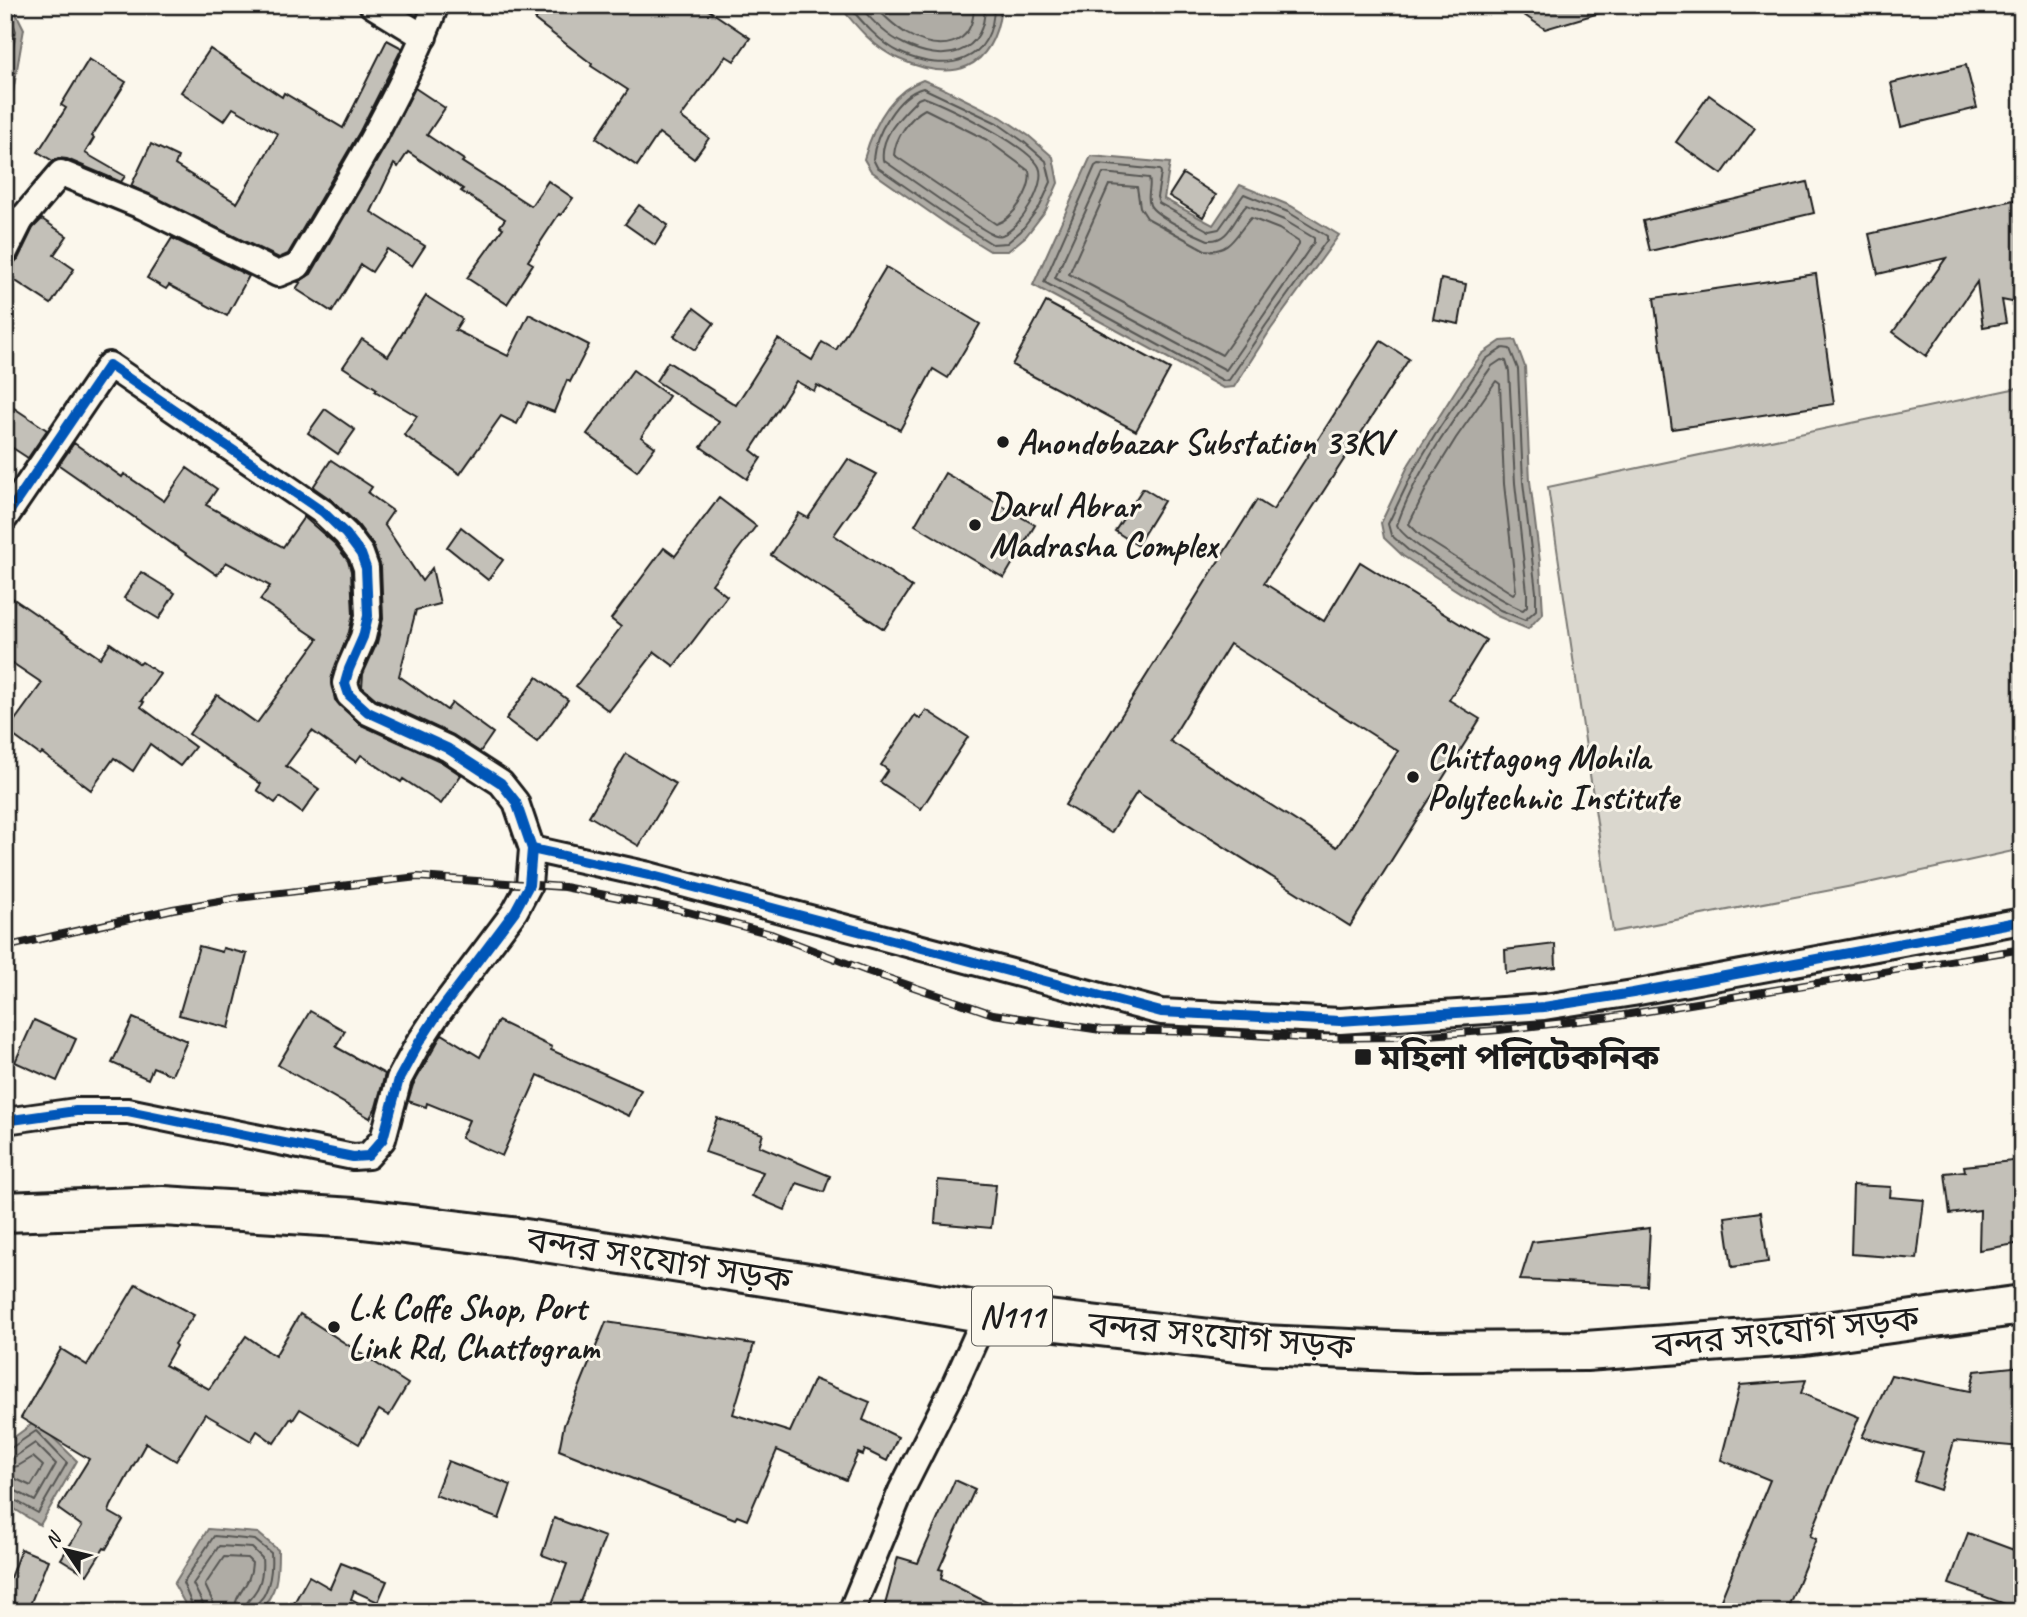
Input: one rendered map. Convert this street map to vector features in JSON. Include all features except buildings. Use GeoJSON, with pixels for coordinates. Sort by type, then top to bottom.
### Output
{"type":"FeatureCollection","features":[{"type":"Feature","properties":{"kind":"highway","name":"বন্দর সংযোগ সড়ক"},"geometry":{"type":"LineString","coordinates":[[5,1212],[163,1206],[354,1218],[512,1237],[822,1284],[987,1313],[1262,1346],[1416,1352],[1586,1351],[1804,1335],[2022,1306]]}},
{"type":"Feature","properties":{"kind":"street"},"geometry":{"type":"LineString","coordinates":[[372,5],[424,37]]}},
{"type":"Feature","properties":{"kind":"street"},"geometry":{"type":"LineString","coordinates":[[5,252],[13,219],[61,173],[144,207],[278,274],[298,266],[368,147],[424,37],[436,5]]}},
{"type":"Feature","properties":{"kind":"street"},"geometry":{"type":"LineString","coordinates":[[5,519],[108,365],[323,512],[346,534],[361,554],[366,568],[368,593],[368,616],[363,637],[345,683],[349,695],[368,712],[447,748],[501,783],[516,802],[532,849],[529,885],[515,911],[418,1044],[400,1079],[383,1139],[369,1156],[353,1157],[128,1111],[76,1111],[5,1121]]}},
{"type":"Feature","properties":{"kind":"street"},"geometry":{"type":"LineString","coordinates":[[532,849],[649,875],[1149,1009],[1175,1013],[1340,1021],[1544,1007],[2022,921]]}},
{"type":"Feature","properties":{"kind":"street"},"geometry":{"type":"LineString","coordinates":[[851,1612],[901,1491],[987,1313]]}},
{"type":"Feature","properties":{"kind":"shaded area"},"geometry":{"type":"Polygon","coordinates":[[[2022,387],[2022,849],[1868,883],[1613,932],[1548,487],[2022,387]]]}},
{"type":"Feature","properties":{"kind":"water"},"geometry":{"type":"Polygon","coordinates":[[[5,5],[12,5],[24,29],[13,92],[5,101],[5,5]]]}},
{"type":"Feature","properties":{"kind":"water"},"geometry":{"type":"Polygon","coordinates":[[[839,5],[999,5],[1001,9],[989,46],[979,58],[967,66],[953,70],[937,70],[890,55],[874,43],[839,5]]]}},
{"type":"Feature","properties":{"kind":"water"},"geometry":{"type":"Polygon","coordinates":[[[923,80],[1001,117],[1053,157],[1058,183],[1046,210],[1026,236],[1008,251],[990,251],[948,225],[871,171],[864,159],[884,112],[901,93],[923,80]]]}},
{"type":"Feature","properties":{"kind":"water"},"geometry":{"type":"Polygon","coordinates":[[[1091,156],[1170,163],[1164,199],[1213,225],[1240,185],[1291,206],[1339,235],[1271,329],[1234,387],[1223,388],[1033,285],[1091,156]]]}},
{"type":"Feature","properties":{"kind":"water"},"geometry":{"type":"Polygon","coordinates":[[[1515,340],[1525,367],[1530,481],[1543,613],[1528,629],[1497,616],[1403,556],[1384,538],[1381,523],[1409,464],[1459,385],[1482,354],[1501,341],[1515,340]]]}},
{"type":"Feature","properties":{"kind":"water"},"geometry":{"type":"Polygon","coordinates":[[[36,1421],[77,1461],[40,1525],[5,1503],[5,1444],[36,1421]]]}},
{"type":"Feature","properties":{"kind":"water"},"geometry":{"type":"Polygon","coordinates":[[[208,1529],[258,1533],[278,1550],[276,1584],[270,1598],[258,1612],[189,1611],[174,1584],[208,1529]]]}},
{"type":"Feature","properties":{"kind":"railway"},"geometry":{"type":"LineString","coordinates":[[5,947],[173,909],[237,898],[418,877],[564,887],[677,909],[771,934],[867,971],[993,1014],[1101,1030],[1302,1038],[1399,1037],[1499,1030],[1612,1017],[2022,949]]}},
{"type":"Feature","properties":{"kind":"cycle path"},"geometry":{"type":"LineString","coordinates":[[5,518],[109,365],[323,512],[346,534],[361,554],[366,568],[368,616],[345,683],[349,695],[368,712],[447,748],[501,783],[516,802],[532,849],[529,885],[515,911],[418,1044],[399,1079],[383,1139],[368,1156],[353,1157],[128,1111],[76,1111],[5,1121]]}},
{"type":"Feature","properties":{"kind":"cycle path"},"geometry":{"type":"LineString","coordinates":[[532,849],[649,875],[1161,1012],[1340,1021],[1544,1007],[2022,921]]}},
{"type":"Feature","properties":{"kind":"place","name":"Anondobazar Substation 33KV"},"geometry":{"type":"Point","coordinates":[1003,442]}},
{"type":"Feature","properties":{"kind":"place","name":"Darul Abrar Madrasha Complex"},"geometry":{"type":"Point","coordinates":[975,525]}},
{"type":"Feature","properties":{"kind":"place","name":"Chittagong Mohila Polytechnic Institute"},"geometry":{"type":"Point","coordinates":[1413,777]}},
{"type":"Feature","properties":{"kind":"place","name":"মহিলা পলিটেকনিক"},"geometry":{"type":"Point","coordinates":[1363,1057]}},
{"type":"Feature","properties":{"kind":"place","name":"L.k Coffe Shop, Port Link Rd, Chattogram"},"geometry":{"type":"Point","coordinates":[334,1327]}}]}
